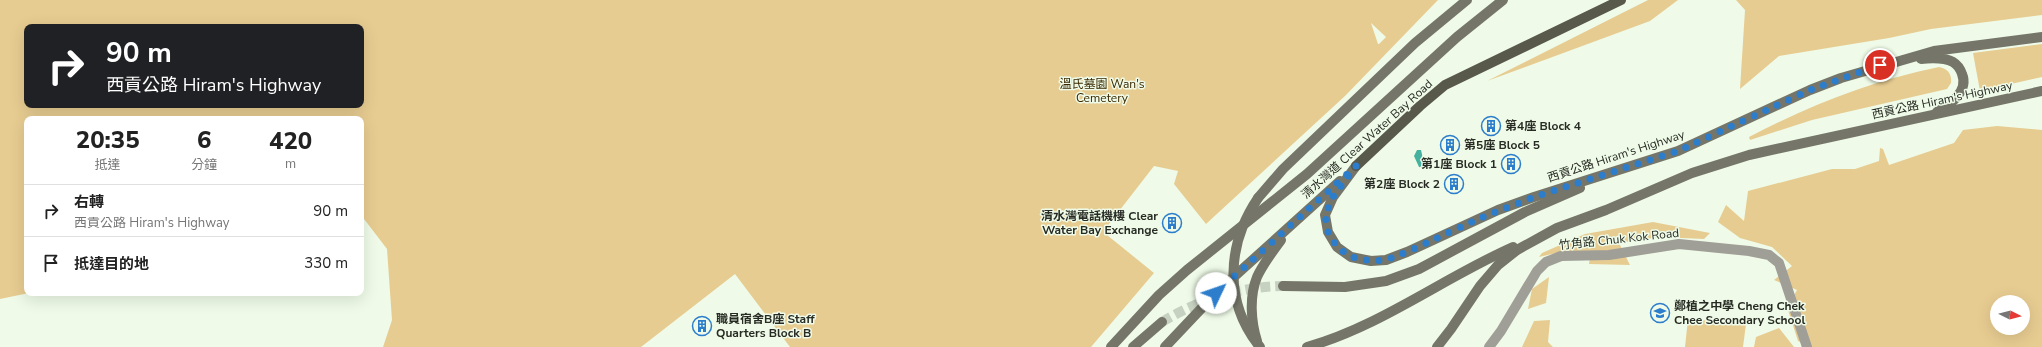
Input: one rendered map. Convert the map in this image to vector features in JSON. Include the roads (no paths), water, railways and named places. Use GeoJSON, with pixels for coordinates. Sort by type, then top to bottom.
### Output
{"type":"FeatureCollection","features":[{"type":"Feature","properties":{"kind":"main road"},"geometry":{"type":"LineString","coordinates":[[1259,347],[1243,321],[1235,297],[1232,272],[1235,248],[1250,210],[1274,178],[1296,156],[1415,43],[1467,0]]}},
{"type":"Feature","properties":{"kind":"main road","name":"清水灣道 Clear Water Bay Road"},"geometry":{"type":"LineString","coordinates":[[1112,347],[1159,295],[1186,270],[1307,174],[1457,37],[1503,0]]}},
{"type":"Feature","properties":{"kind":"main road","name":"清水灣道 Clear Water Bay Road"},"geometry":{"type":"LineString","coordinates":[[1165,347],[1216,293],[1420,106],[1445,85],[1621,0]]}},
{"type":"Feature","properties":{"kind":"main road","name":"西貢公路 Hiram's Highway"},"geometry":{"type":"LineString","coordinates":[[1356,166],[1333,197],[1325,215],[1325,223],[1332,241],[1343,253],[1361,260],[1371,261],[1397,256],[1474,221],[1541,194],[1622,170],[1696,143],[1810,90],[1841,78],[1892,62],[1960,47],[2042,37]]}},
{"type":"Feature","properties":{"kind":"main road"},"geometry":{"type":"LineString","coordinates":[[1892,62],[1938,59],[1952,62],[1960,67],[1964,84],[1960,93],[1944,108],[1927,116]]}},
{"type":"Feature","properties":{"kind":"main road","name":"西貢公路 Hiram's Highway"},"geometry":{"type":"LineString","coordinates":[[1437,347],[1480,286],[1498,265],[1517,250],[1557,228],[1606,210],[1692,173],[1749,155],[2042,91]]}},
{"type":"Feature","properties":{"kind":"main road"},"geometry":{"type":"LineString","coordinates":[[1283,286],[1345,287],[1367,285],[1402,276],[1433,262],[1525,212],[1622,170]]}},
{"type":"Feature","properties":{"kind":"main road"},"geometry":{"type":"LineString","coordinates":[[1259,347],[1252,323],[1252,302],[1257,277],[1288,228]]}},
{"type":"Feature","properties":{"kind":"main road"},"geometry":{"type":"LineString","coordinates":[[1307,347],[1355,330],[1483,260],[1557,228]]}},
{"type":"Feature","properties":{"kind":"main road"},"geometry":{"type":"LineString","coordinates":[[1132,347],[1162,322]]}},
{"type":"Feature","properties":{"kind":"street","name":"竹角路 Chuk Kok Road"},"geometry":{"type":"LineString","coordinates":[[1489,347],[1501,331],[1537,271],[1546,262],[1561,256],[1609,255],[1679,244],[1749,251],[1768,255],[1779,263],[1807,347]]}},
{"type":"Feature","properties":{"kind":"water"},"geometry":{"type":"Polygon","coordinates":[[[1417,150],[1421,150],[1423,159],[1426,160],[1426,166],[1424,168],[1419,167],[1414,156],[1417,150]]]}},
{"type":"Feature","properties":{"kind":"tunnel"},"geometry":{"type":"LineString","coordinates":[[1162,322],[1191,307],[1220,296],[1251,289],[1283,286]]}},
{"type":"Feature","properties":{"kind":"place","name":"第4座 Block 4"},"geometry":{"type":"Point","coordinates":[1491,126]}},
{"type":"Feature","properties":{"kind":"place","name":"第5座 Block 5"},"geometry":{"type":"Point","coordinates":[1450,145]}},
{"type":"Feature","properties":{"kind":"place","name":"第1座 Block 1"},"geometry":{"type":"Point","coordinates":[1511,164]}},
{"type":"Feature","properties":{"kind":"place","name":"第2座 Block 2"},"geometry":{"type":"Point","coordinates":[1454,184]}},
{"type":"Feature","properties":{"kind":"place","name":"清水灣電話機樓 Clear Water Bay Exchange"},"geometry":{"type":"Point","coordinates":[1172,223]}},
{"type":"Feature","properties":{"kind":"place","name":"鄭植之中學 Cheng Chek Chee Secondary School"},"geometry":{"type":"Point","coordinates":[1660,313]}},
{"type":"Feature","properties":{"kind":"place","name":"職員宿舍B座 Staff Quarters Block B"},"geometry":{"type":"Point","coordinates":[702,326]}},
{"type":"Feature","properties":{"kind":"park label","name":"溫氏墓園 Wan's Cemetery"},"geometry":{"type":"Point","coordinates":[1102,91]}}]}
